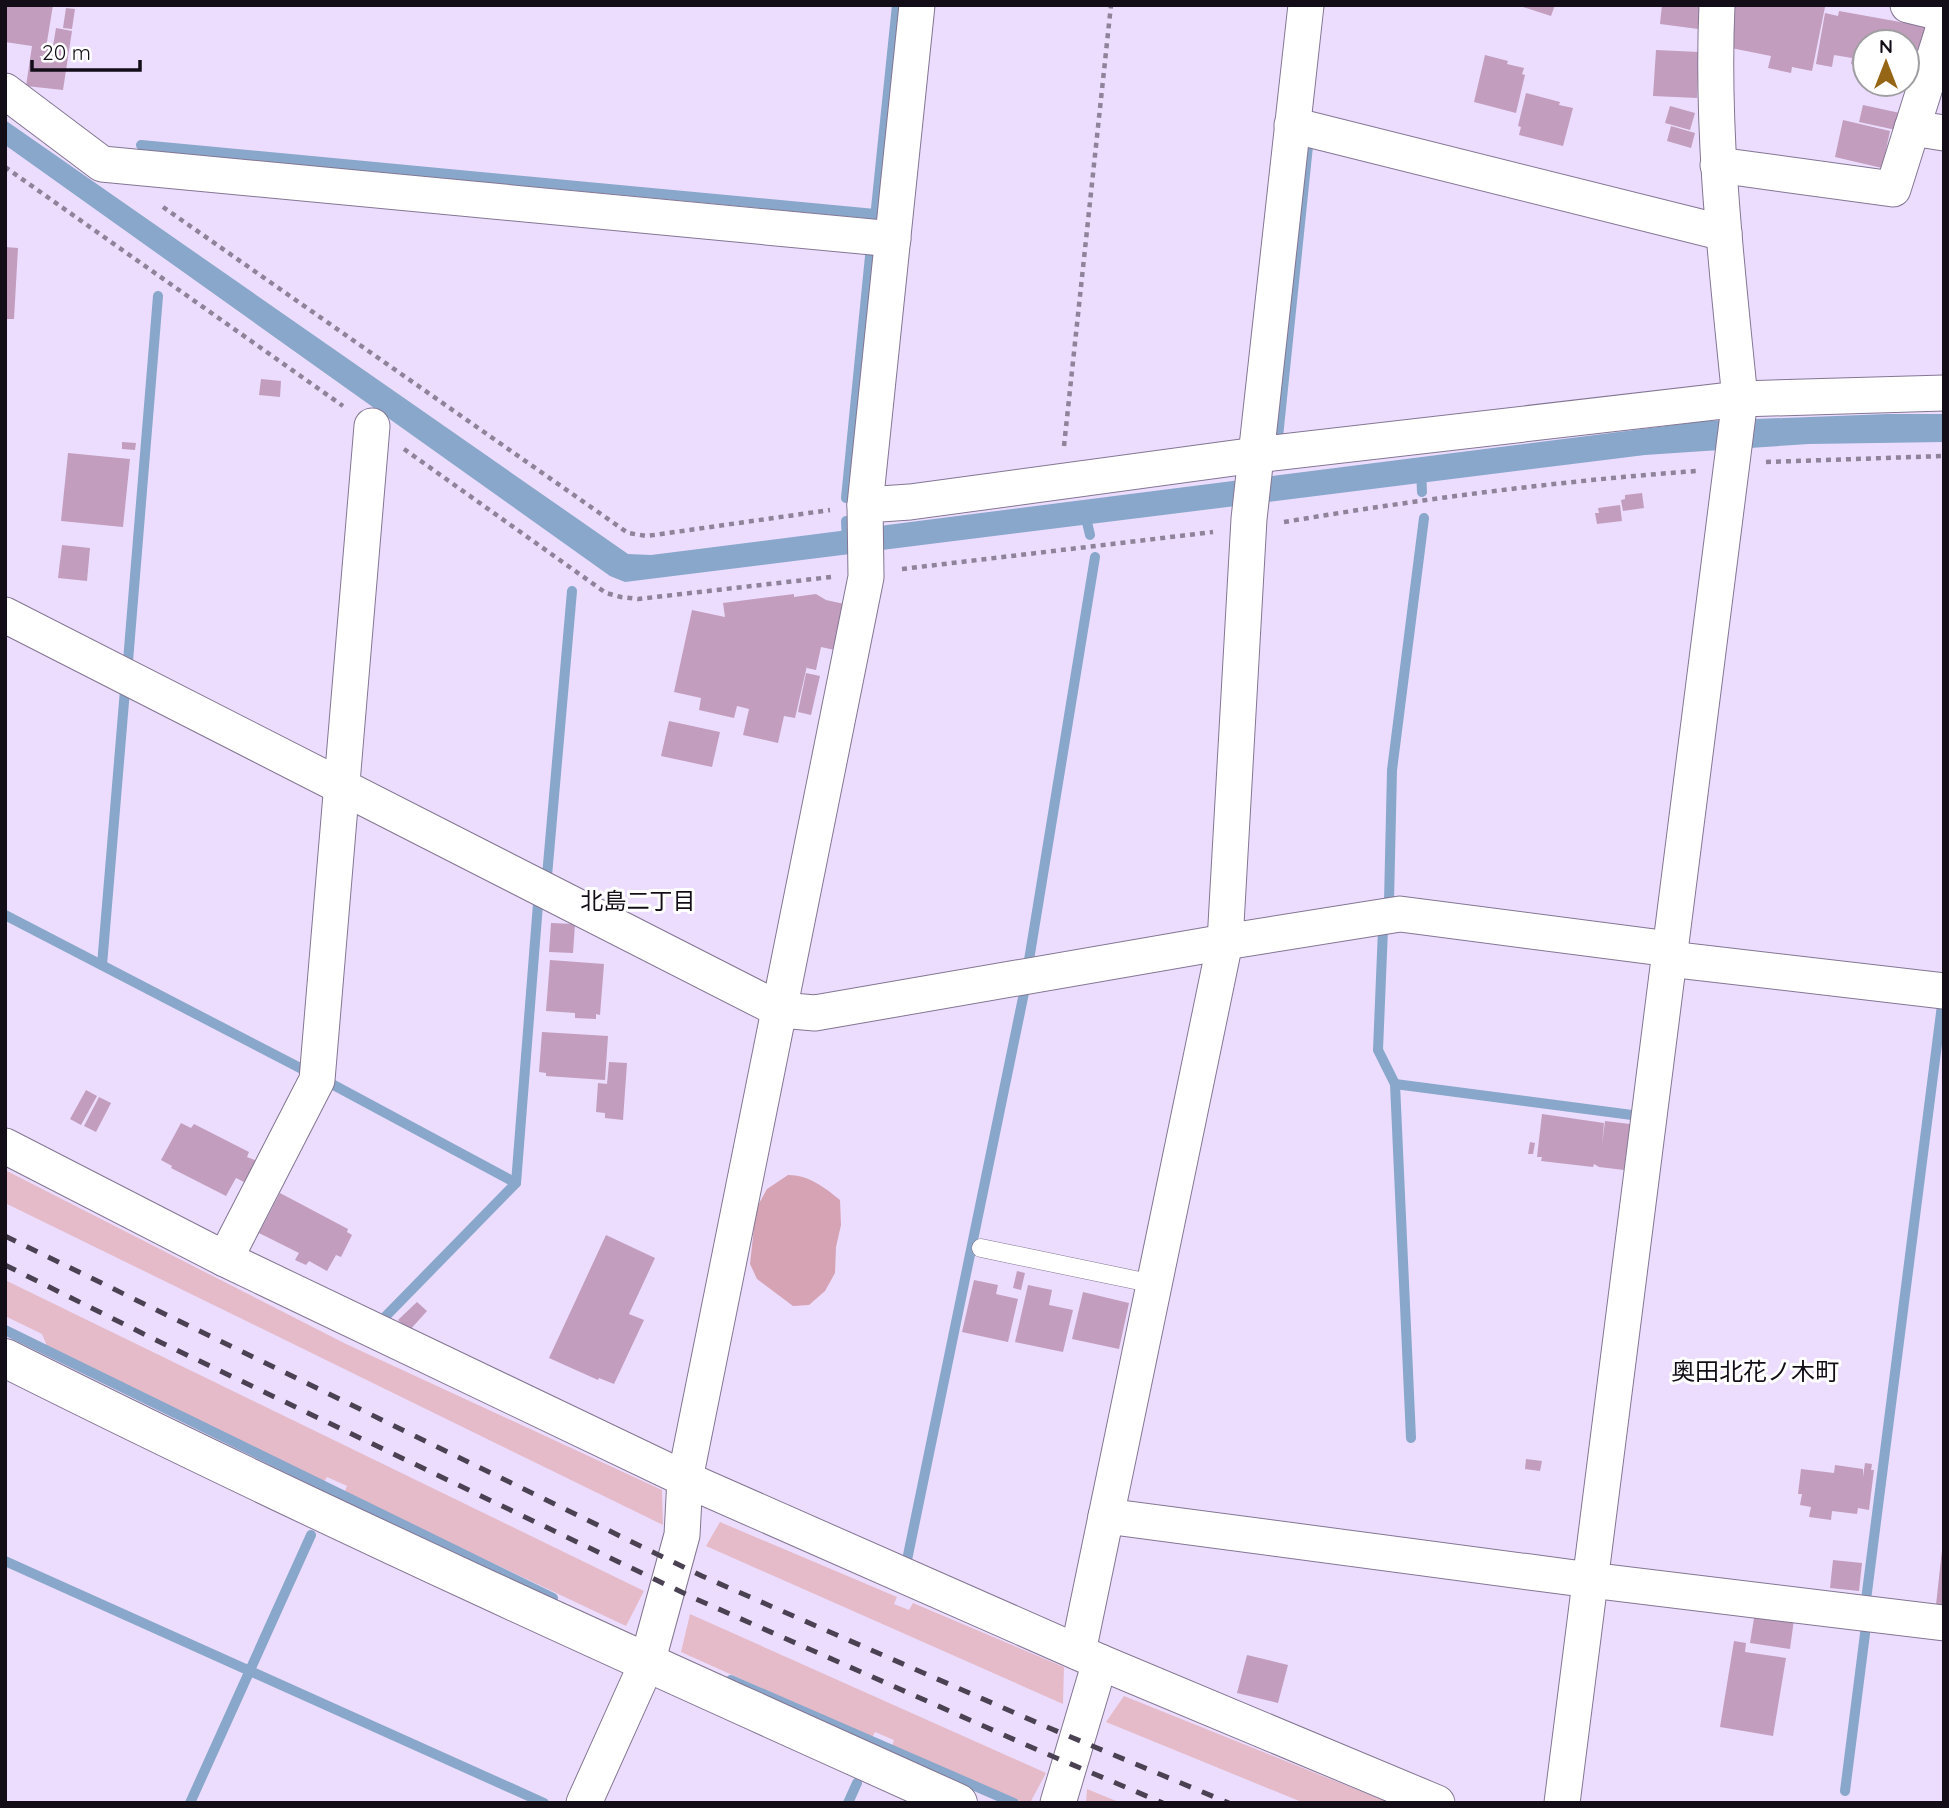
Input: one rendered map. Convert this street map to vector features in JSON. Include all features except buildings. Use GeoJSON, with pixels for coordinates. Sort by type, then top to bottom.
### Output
{"type":"FeatureCollection","features":[{"type":"Feature","properties":{"kind":"street"},"geometry":{"type":"LineString","coordinates":[[584,1803],[647,1663],[682,1535],[685,1479],[866,569],[865,510],[917,5]]}},
{"type":"Feature","properties":{"kind":"street"},"geometry":{"type":"LineString","coordinates":[[1058,1803],[1089,1657],[1106,1516],[1224,942],[1249,519],[1306,5]]}},
{"type":"Feature","properties":{"kind":"street"},"geometry":{"type":"LineString","coordinates":[[1562,1803],[1739,403],[1718,165],[1715,54],[1717,5]]}},
{"type":"Feature","properties":{"kind":"street"},"geometry":{"type":"LineString","coordinates":[[1718,165],[1893,189],[1928,130],[1943,30],[1941,13],[1919,7]]}},
{"type":"Feature","properties":{"kind":"street"},"geometry":{"type":"LineString","coordinates":[[5,91],[102,164],[893,239]]}},
{"type":"Feature","properties":{"kind":"street"},"geometry":{"type":"LineString","coordinates":[[1293,125],[1724,233]]}},
{"type":"Feature","properties":{"kind":"street"},"geometry":{"type":"LineString","coordinates":[[865,510],[1060,482],[1739,403],[1944,393]]}},
{"type":"Feature","properties":{"kind":"street"},"geometry":{"type":"LineString","coordinates":[[225,1259],[317,1080],[372,426]]}},
{"type":"Feature","properties":{"kind":"street"},"geometry":{"type":"LineString","coordinates":[[5,615],[780,1010],[815,1013],[1400,914],[1944,991]]}},
{"type":"Feature","properties":{"kind":"street"},"geometry":{"type":"LineString","coordinates":[[5,1146],[225,1259],[685,1479],[1089,1657],[1437,1803]]}},
{"type":"Feature","properties":{"kind":"street"},"geometry":{"type":"LineString","coordinates":[[5,1358],[152,1432],[647,1663],[958,1803]]}},
{"type":"Feature","properties":{"kind":"street"},"geometry":{"type":"LineString","coordinates":[[1106,1516],[1590,1580],[1944,1623]]}},
{"type":"Feature","properties":{"kind":"lane"},"geometry":{"type":"LineString","coordinates":[[981,1248],[1154,1283]]}},
{"type":"Feature","properties":{"kind":"path"},"geometry":{"type":"LineString","coordinates":[[1060,482],[1111,5]]}},
{"type":"Feature","properties":{"kind":"path"},"geometry":{"type":"LineString","coordinates":[[160,204],[628,533],[647,536],[865,510]]}},
{"type":"Feature","properties":{"kind":"path"},"geometry":{"type":"LineString","coordinates":[[1732,461],[1944,456]]}},
{"type":"Feature","properties":{"kind":"shaded area"},"geometry":{"type":"Polygon","coordinates":[[[5,1170],[344,1343],[662,1490],[663,1525],[5,1203],[5,1170]]]}},
{"type":"Feature","properties":{"kind":"shaded area"},"geometry":{"type":"Polygon","coordinates":[[[788,1175],[809,1179],[840,1200],[841,1225],[836,1247],[835,1273],[825,1291],[809,1305],[793,1306],[757,1279],[750,1264],[756,1209],[767,1189],[788,1175]]]}},
{"type":"Feature","properties":{"kind":"shaded area"},"geometry":{"type":"Polygon","coordinates":[[[5,1280],[644,1591],[626,1626],[344,1493],[347,1486],[327,1477],[324,1482],[47,1346],[42,1334],[5,1316],[5,1280]]]}},
{"type":"Feature","properties":{"kind":"shaded area"},"geometry":{"type":"Polygon","coordinates":[[[720,1522],[897,1597],[894,1604],[909,1610],[913,1603],[1064,1667],[1063,1704],[706,1546],[720,1522]]]}},
{"type":"Feature","properties":{"kind":"shaded area"},"geometry":{"type":"Polygon","coordinates":[[[690,1614],[1046,1773],[1030,1803],[1025,1803],[892,1747],[894,1740],[875,1732],[872,1738],[681,1652],[690,1614]]]}},
{"type":"Feature","properties":{"kind":"shaded area"},"geometry":{"type":"Polygon","coordinates":[[[1124,1696],[1390,1803],[1304,1803],[1106,1722],[1124,1696]]]}},
{"type":"Feature","properties":{"kind":"shaded area"},"geometry":{"type":"Polygon","coordinates":[[[1087,1789],[1121,1803],[1086,1803],[1087,1789]]]}},
{"type":"Feature","properties":{"kind":"water"},"geometry":{"type":"Polygon","coordinates":[[[5,120],[628,554],[651,555],[1705,421],[1944,414],[1944,442],[1809,444],[1645,455],[625,582],[610,576],[5,145],[5,120]]]}},
{"type":"Feature","properties":{"kind":"waterway"},"geometry":{"type":"LineString","coordinates":[[875,218],[897,5]]}},
{"type":"Feature","properties":{"kind":"waterway"},"geometry":{"type":"LineString","coordinates":[[141,145],[875,214]]}},
{"type":"Feature","properties":{"kind":"waterway"},"geometry":{"type":"LineString","coordinates":[[1278,437],[1308,146]]}},
{"type":"Feature","properties":{"kind":"waterway"},"geometry":{"type":"LineString","coordinates":[[846,498],[870,256]]}},
{"type":"Feature","properties":{"kind":"waterway"},"geometry":{"type":"LineString","coordinates":[[128,661],[158,296]]}},
{"type":"Feature","properties":{"kind":"waterway"},"geometry":{"type":"LineString","coordinates":[[1421,470],[1422,492]]}},
{"type":"Feature","properties":{"kind":"waterway"},"geometry":{"type":"LineString","coordinates":[[1085,514],[1090,535]]}},
{"type":"Feature","properties":{"kind":"waterway"},"geometry":{"type":"LineString","coordinates":[[1389,901],[1392,770],[1424,518]]}},
{"type":"Feature","properties":{"kind":"waterway"},"geometry":{"type":"LineString","coordinates":[[846,521],[847,542]]}},
{"type":"Feature","properties":{"kind":"waterway"},"geometry":{"type":"LineString","coordinates":[[1029,960],[1095,557]]}},
{"type":"Feature","properties":{"kind":"waterway"},"geometry":{"type":"LineString","coordinates":[[547,876],[572,591]]}},
{"type":"Feature","properties":{"kind":"waterway"},"geometry":{"type":"LineString","coordinates":[[102,965],[125,690]]}},
{"type":"Feature","properties":{"kind":"waterway"},"geometry":{"type":"LineString","coordinates":[[383,1319],[516,1183],[538,904]]}},
{"type":"Feature","properties":{"kind":"waterway"},"geometry":{"type":"LineString","coordinates":[[5,915],[304,1070]]}},
{"type":"Feature","properties":{"kind":"waterway"},"geometry":{"type":"LineString","coordinates":[[1383,929],[1378,1050],[1395,1084],[1411,1438]]}},
{"type":"Feature","properties":{"kind":"waterway"},"geometry":{"type":"LineString","coordinates":[[907,1560],[1025,988]]}},
{"type":"Feature","properties":{"kind":"waterway"},"geometry":{"type":"LineString","coordinates":[[1866,1600],[1942,1005]]}},
{"type":"Feature","properties":{"kind":"waterway"},"geometry":{"type":"LineString","coordinates":[[328,1082],[516,1183]]}},
{"type":"Feature","properties":{"kind":"waterway"},"geometry":{"type":"LineString","coordinates":[[1395,1084],[1632,1115]]}},
{"type":"Feature","properties":{"kind":"waterway"},"geometry":{"type":"LineString","coordinates":[[5,1330],[553,1598]]}},
{"type":"Feature","properties":{"kind":"waterway"},"geometry":{"type":"LineString","coordinates":[[190,1803],[311,1535]]}},
{"type":"Feature","properties":{"kind":"waterway"},"geometry":{"type":"LineString","coordinates":[[5,1561],[544,1803]]}},
{"type":"Feature","properties":{"kind":"waterway"},"geometry":{"type":"LineString","coordinates":[[1845,1791],[1866,1626]]}},
{"type":"Feature","properties":{"kind":"waterway"},"geometry":{"type":"LineString","coordinates":[[731,1680],[1014,1803]]}},
{"type":"Feature","properties":{"kind":"waterway"},"geometry":{"type":"LineString","coordinates":[[848,1803],[857,1783]]}},
{"type":"Feature","properties":{"kind":"railway"},"geometry":{"type":"LineString","coordinates":[[5,1236],[702,1576],[1047,1727],[1229,1803]]}},
{"type":"Feature","properties":{"kind":"railway"},"geometry":{"type":"LineString","coordinates":[[5,1265],[696,1599],[1163,1803]]}},
{"type":"Feature","properties":{"kind":"district","name":"北島二丁目"},"geometry":{"type":"Point","coordinates":[638,901]}},
{"type":"Feature","properties":{"kind":"district","name":"奥田北花ノ木町"},"geometry":{"type":"Point","coordinates":[1755,1372]}}]}
